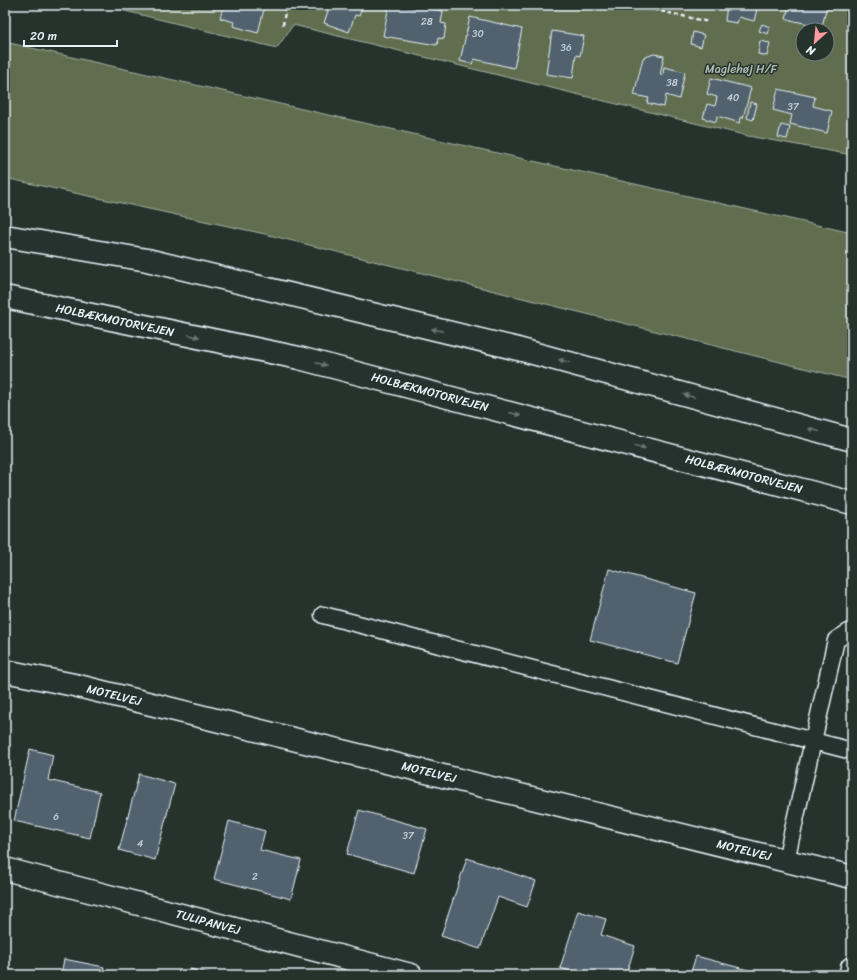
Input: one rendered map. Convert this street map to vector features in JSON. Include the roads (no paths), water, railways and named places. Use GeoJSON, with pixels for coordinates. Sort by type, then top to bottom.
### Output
{"type":"FeatureCollection","features":[{"type":"Feature","properties":{"kind":"main road"},"geometry":{"type":"LineString","coordinates":[[5,236],[147,260],[518,349],[852,440]]}},
{"type":"Feature","properties":{"kind":"main road","name":"HOLBÆKMOTORVEJEN"},"geometry":{"type":"LineString","coordinates":[[5,298],[298,358],[852,503]]}},
{"type":"Feature","properties":{"kind":"main road","name":"MOTELVEJ"},"geometry":{"type":"LineString","coordinates":[[5,671],[74,686],[852,877]]}},
{"type":"Feature","properties":{"kind":"main road","name":"TULIPANVEJ"},"geometry":{"type":"LineString","coordinates":[[5,869],[411,975]]}},
{"type":"Feature","properties":{"kind":"main road"},"geometry":{"type":"LineString","coordinates":[[850,975],[852,968]]}},
{"type":"Feature","properties":{"kind":"lane"},"geometry":{"type":"LineString","coordinates":[[323,615],[852,751]]}},
{"type":"Feature","properties":{"kind":"lane"},"geometry":{"type":"LineString","coordinates":[[786,860],[836,640],[852,630]]}},
{"type":"Feature","properties":{"kind":"park label","name":"Maglehøj H/F"},"geometry":{"type":"Point","coordinates":[741,69]}}]}
